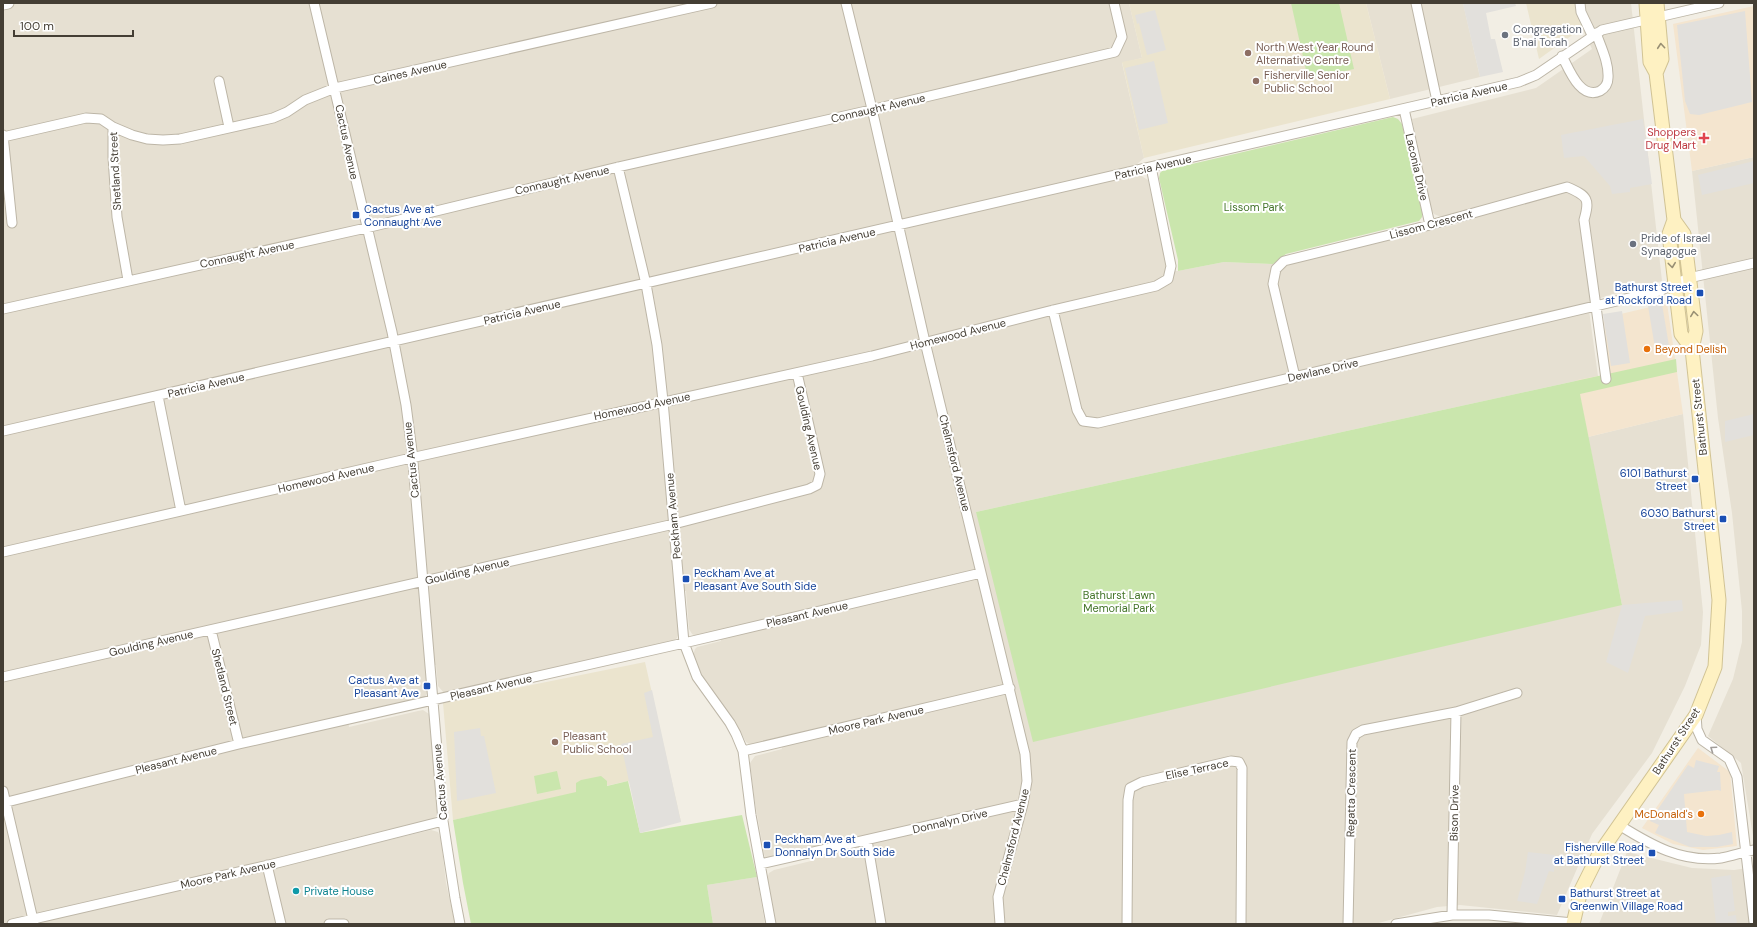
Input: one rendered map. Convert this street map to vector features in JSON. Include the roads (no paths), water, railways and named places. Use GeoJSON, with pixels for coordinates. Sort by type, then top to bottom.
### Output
{"type":"FeatureCollection","features":[{"type":"Feature","properties":{"kind":"main road","name":"Bathurst Street"},"geometry":{"type":"LineString","coordinates":[[1646,3],[1652,19],[1662,60],[1656,73],[1674,220],[1669,234],[1674,283],[1681,334],[1692,349]]}},
{"type":"Feature","properties":{"kind":"main road","name":"Bathurst Street"},"geometry":{"type":"LineString","coordinates":[[1652,19],[1657,3]]}},
{"type":"Feature","properties":{"kind":"main road","name":"Bathurst Street"},"geometry":{"type":"LineString","coordinates":[[1573,924],[1581,890],[1599,854],[1696,715],[1715,667],[1719,600],[1692,349],[1696,331],[1684,234],[1674,220]]}},
{"type":"Feature","properties":{"kind":"street"},"geometry":{"type":"LineString","coordinates":[[3,4],[8,3]]}},
{"type":"Feature","properties":{"kind":"street","name":"Cactus Avenue"},"geometry":{"type":"LineString","coordinates":[[314,3],[394,342],[406,405],[443,821],[460,924]]}},
{"type":"Feature","properties":{"kind":"street","name":"Caines Avenue"},"geometry":{"type":"LineString","coordinates":[[113,127],[132,135],[147,139],[180,139],[281,115],[305,100],[335,88],[712,3]]}},
{"type":"Feature","properties":{"kind":"street","name":"Chelmsford Avenue"},"geometry":{"type":"LineString","coordinates":[[846,3],[980,573],[1010,688],[1025,754],[1027,781],[1023,804],[998,897],[1000,924]]}},
{"type":"Feature","properties":{"kind":"street","name":"Connaught Avenue"},"geometry":{"type":"LineString","coordinates":[[3,309],[366,228],[618,167],[872,110],[1115,52],[1122,37],[1114,3]]}},
{"type":"Feature","properties":{"kind":"street"},"geometry":{"type":"LineString","coordinates":[[1416,3],[1437,101]]}},
{"type":"Feature","properties":{"kind":"street"},"geometry":{"type":"LineString","coordinates":[[1562,56],[1580,86],[1592,92],[1598,92],[1604,89],[1608,78],[1607,66],[1594,34],[1581,12],[1580,3]]}},
{"type":"Feature","properties":{"kind":"street","name":"Patricia Avenue"},"geometry":{"type":"LineString","coordinates":[[3,431],[1519,82],[1536,75],[1594,34],[1602,30],[1719,3]]}},
{"type":"Feature","properties":{"kind":"street"},"geometry":{"type":"LineString","coordinates":[[219,81],[229,128]]}},
{"type":"Feature","properties":{"kind":"street","name":"Laconia Drive"},"geometry":{"type":"LineString","coordinates":[[1404,109],[1430,225]]}},
{"type":"Feature","properties":{"kind":"street","name":"Shetland Street"},"geometry":{"type":"LineString","coordinates":[[3,136],[86,118],[101,119],[113,127],[113,157],[117,217],[128,280]]}},
{"type":"Feature","properties":{"kind":"street"},"geometry":{"type":"LineString","coordinates":[[3,136],[12,224]]}},
{"type":"Feature","properties":{"kind":"street","name":"Peckham Avenue"},"geometry":{"type":"LineString","coordinates":[[618,167],[646,284],[657,345],[684,643],[697,677],[730,723],[742,751],[771,924]]}},
{"type":"Feature","properties":{"kind":"street","name":"Homewood Avenue"},"geometry":{"type":"LineString","coordinates":[[3,552],[663,401],[797,373],[1156,286],[1168,279],[1171,266],[1151,167]]}},
{"type":"Feature","properties":{"kind":"street","name":"Lissom Crescent"},"geometry":{"type":"LineString","coordinates":[[1295,376],[1273,284],[1274,274],[1279,265],[1292,258],[1430,225],[1567,186],[1581,192],[1588,205],[1584,220],[1606,379]]}},
{"type":"Feature","properties":{"kind":"street","name":"Dewlane Drive"},"geometry":{"type":"LineString","coordinates":[[1053,310],[1077,410],[1083,421],[1098,423],[1659,291],[1674,283],[1689,278],[1754,262]]}},
{"type":"Feature","properties":{"kind":"street","name":"Goulding Avenue"},"geometry":{"type":"LineString","coordinates":[[3,677],[674,524],[810,489],[817,485],[820,474],[797,373]]}},
{"type":"Feature","properties":{"kind":"street"},"geometry":{"type":"LineString","coordinates":[[158,396],[181,511]]}},
{"type":"Feature","properties":{"kind":"street","name":"Pleasant Avenue"},"geometry":{"type":"LineString","coordinates":[[4,803],[239,744],[684,643],[980,573]]}},
{"type":"Feature","properties":{"kind":"street","name":"Shetland Street"},"geometry":{"type":"LineString","coordinates":[[211,630],[239,744]]}},
{"type":"Feature","properties":{"kind":"street","name":"Moore Park Avenue"},"geometry":{"type":"LineString","coordinates":[[742,751],[1010,688]]}},
{"type":"Feature","properties":{"kind":"street","name":"Regatta Crescent"},"geometry":{"type":"LineString","coordinates":[[1348,924],[1352,742],[1356,734],[1363,730],[1456,712],[1517,693]]}},
{"type":"Feature","properties":{"kind":"street","name":"Bison Drive"},"geometry":{"type":"LineString","coordinates":[[1452,915],[1456,712]]}},
{"type":"Feature","properties":{"kind":"street"},"geometry":{"type":"LineString","coordinates":[[1696,715],[1697,729],[1702,740],[1729,760],[1737,777],[1750,851],[1754,922]]}},
{"type":"Feature","properties":{"kind":"street","name":"Elise Terrace"},"geometry":{"type":"LineString","coordinates":[[1127,924],[1128,800],[1130,788],[1142,782],[1232,761],[1239,762],[1242,768],[1241,924]]}},
{"type":"Feature","properties":{"kind":"street"},"geometry":{"type":"LineString","coordinates":[[3,790],[4,803],[33,922]]}},
{"type":"Feature","properties":{"kind":"street","name":"Donnalyn Drive"},"geometry":{"type":"LineString","coordinates":[[760,864],[1023,804]]}},
{"type":"Feature","properties":{"kind":"street","name":"Moore Park Avenue"},"geometry":{"type":"LineString","coordinates":[[12,924],[33,922],[443,821]]}},
{"type":"Feature","properties":{"kind":"street"},"geometry":{"type":"LineString","coordinates":[[1619,825],[1667,852],[1691,858],[1722,858],[1750,851]]}},
{"type":"Feature","properties":{"kind":"street"},"geometry":{"type":"LineString","coordinates":[[867,840],[881,924]]}},
{"type":"Feature","properties":{"kind":"street"},"geometry":{"type":"LineString","coordinates":[[267,865],[281,924]]}},
{"type":"Feature","properties":{"kind":"street"},"geometry":{"type":"LineString","coordinates":[[1396,924],[1452,915],[1489,915],[1573,924]]}},
{"type":"Feature","properties":{"kind":"street"},"geometry":{"type":"LineString","coordinates":[[329,924],[344,924]]}},
{"type":"Feature","properties":{"kind":"place","name":"Congregation B'nai Torah"},"geometry":{"type":"Point","coordinates":[1505,35]}},
{"type":"Feature","properties":{"kind":"place","name":"North West Year Round Alternative Centre"},"geometry":{"type":"Point","coordinates":[1248,53]}},
{"type":"Feature","properties":{"kind":"place","name":"Fisherville Senior Public School"},"geometry":{"type":"Point","coordinates":[1256,81]}},
{"type":"Feature","properties":{"kind":"place","name":"Shoppers Drug Mart"},"geometry":{"type":"Point","coordinates":[1704,138]}},
{"type":"Feature","properties":{"kind":"place","name":"Cactus Ave at Connaught Ave"},"geometry":{"type":"Point","coordinates":[356,215]}},
{"type":"Feature","properties":{"kind":"place","name":"Pride of Israel Synagogue"},"geometry":{"type":"Point","coordinates":[1633,244]}},
{"type":"Feature","properties":{"kind":"place","name":"Bathurst Street at Rockford Road"},"geometry":{"type":"Point","coordinates":[1700,293]}},
{"type":"Feature","properties":{"kind":"place","name":"Beyond Delish"},"geometry":{"type":"Point","coordinates":[1647,349]}},
{"type":"Feature","properties":{"kind":"place","name":"6101 Bathurst Street"},"geometry":{"type":"Point","coordinates":[1695,479]}},
{"type":"Feature","properties":{"kind":"place","name":"6030 Bathurst Street"},"geometry":{"type":"Point","coordinates":[1723,519]}},
{"type":"Feature","properties":{"kind":"place","name":"Peckham Ave at Pleasant Ave South Side"},"geometry":{"type":"Point","coordinates":[686,579]}},
{"type":"Feature","properties":{"kind":"place","name":"Cactus Ave at Pleasant Ave"},"geometry":{"type":"Point","coordinates":[427,686]}},
{"type":"Feature","properties":{"kind":"place","name":"Pleasant Public School"},"geometry":{"type":"Point","coordinates":[555,742]}},
{"type":"Feature","properties":{"kind":"place","name":"McDonald's"},"geometry":{"type":"Point","coordinates":[1701,814]}},
{"type":"Feature","properties":{"kind":"place","name":"Peckham Ave at Donnalyn Dr South Side"},"geometry":{"type":"Point","coordinates":[767,845]}},
{"type":"Feature","properties":{"kind":"place","name":"Fisherville Road at Bathurst Street"},"geometry":{"type":"Point","coordinates":[1652,853]}},
{"type":"Feature","properties":{"kind":"place","name":"Private House"},"geometry":{"type":"Point","coordinates":[296,891]}},
{"type":"Feature","properties":{"kind":"place","name":"Bathurst Street at Greenwin Village Road"},"geometry":{"type":"Point","coordinates":[1562,899]}},
{"type":"Feature","properties":{"kind":"park label","name":"Lissom Park"},"geometry":{"type":"Point","coordinates":[1254,207]}},
{"type":"Feature","properties":{"kind":"park label","name":"Bathurst Lawn Memorial Park"},"geometry":{"type":"Point","coordinates":[1119,601]}}]}
